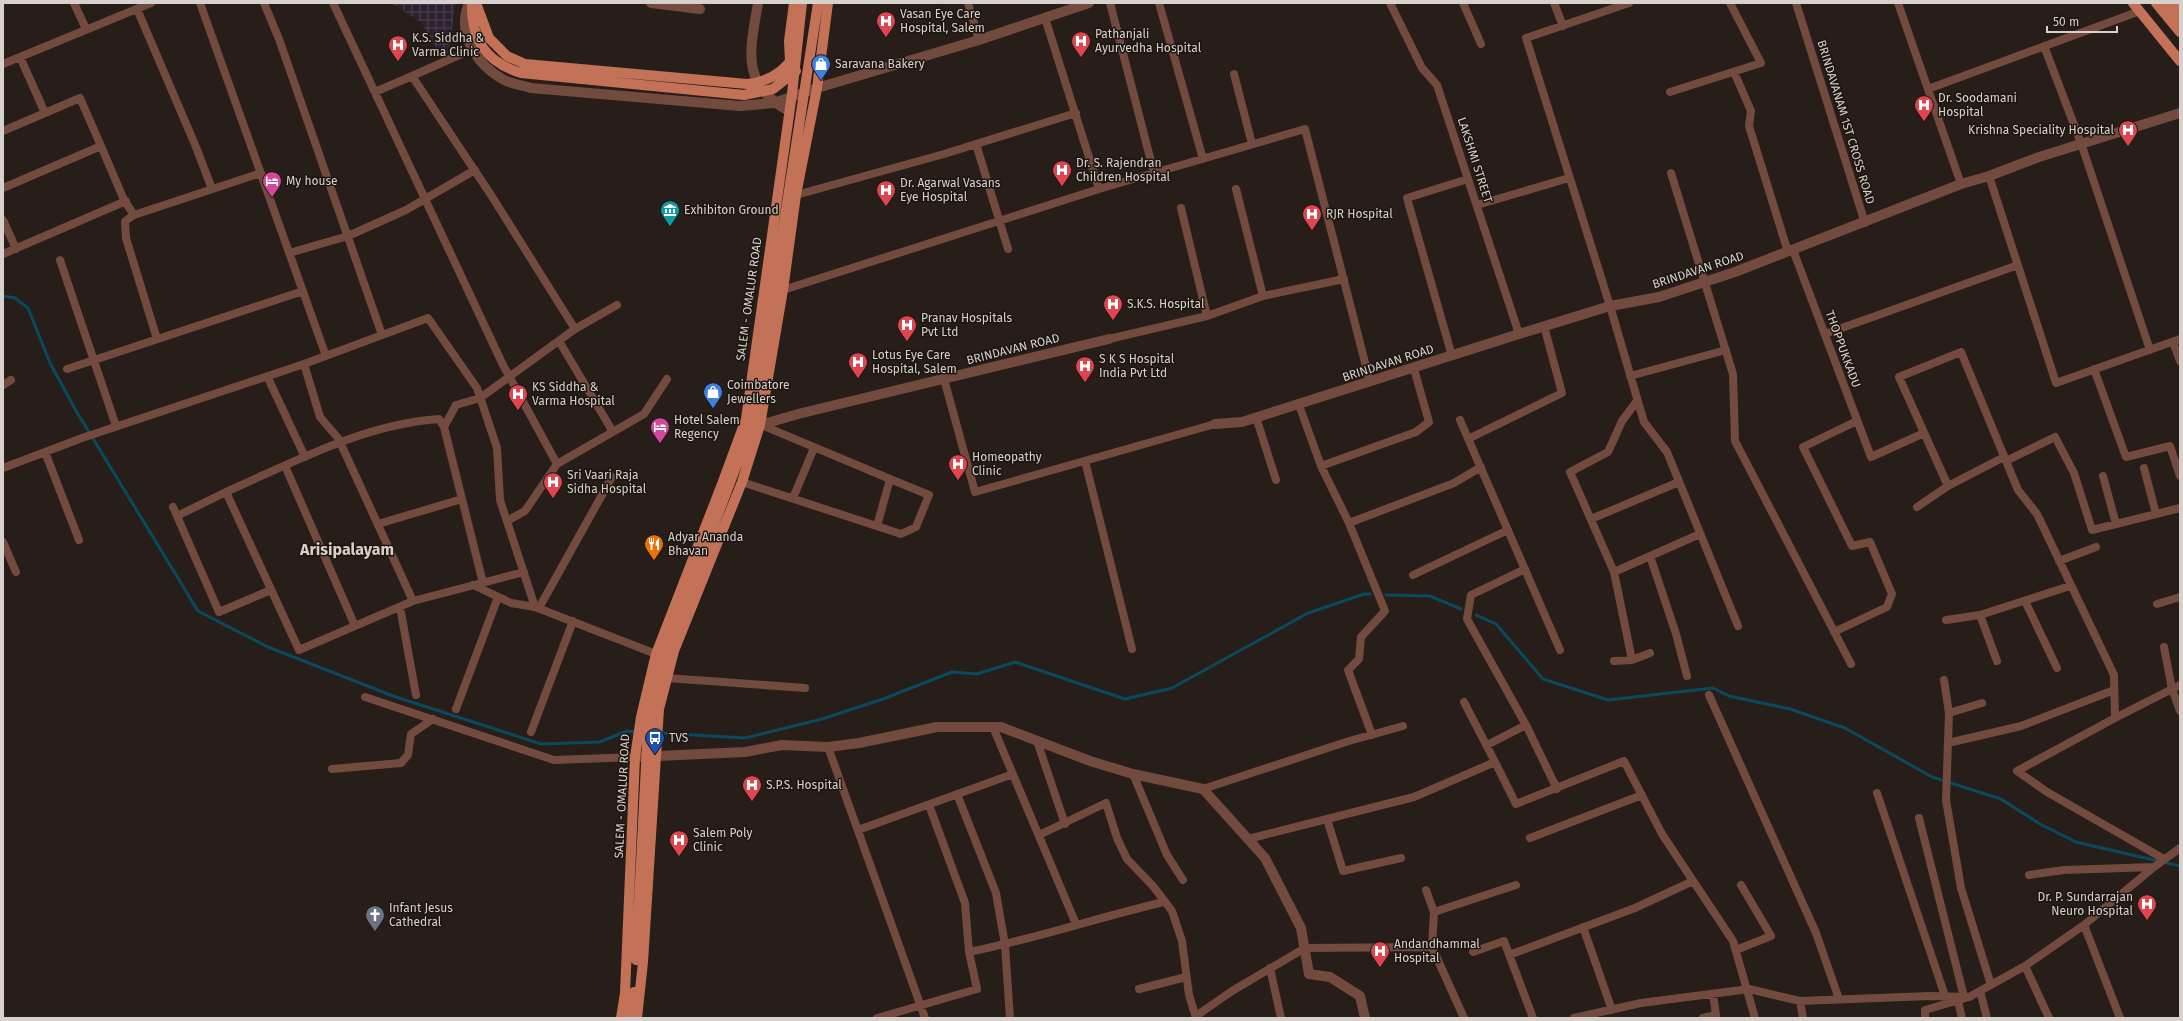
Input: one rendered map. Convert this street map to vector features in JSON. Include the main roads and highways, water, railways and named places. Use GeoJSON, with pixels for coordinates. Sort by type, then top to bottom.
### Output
{"type":"FeatureCollection","features":[{"type":"Feature","properties":{"kind":"main road"},"geometry":{"type":"LineString","coordinates":[[471,3],[471,22],[478,40],[490,55],[504,66],[522,73],[736,94],[758,93],[780,85],[793,75],[803,62],[813,36]]}},
{"type":"Feature","properties":{"kind":"main road"},"geometry":{"type":"LineString","coordinates":[[476,3],[489,38],[500,51],[507,56],[526,64],[747,84],[760,82],[774,76],[788,66],[801,42],[808,3]]}},
{"type":"Feature","properties":{"kind":"main road"},"geometry":{"type":"LineString","coordinates":[[791,96],[790,41],[794,3]]}},
{"type":"Feature","properties":{"kind":"main road"},"geometry":{"type":"LineString","coordinates":[[791,96],[802,3]]}},
{"type":"Feature","properties":{"kind":"main road"},"geometry":{"type":"LineString","coordinates":[[629,1018],[635,981],[648,726],[655,691],[669,643],[747,438],[755,405],[781,251],[792,168],[818,3]]}},
{"type":"Feature","properties":{"kind":"main road"},"geometry":{"type":"LineString","coordinates":[[637,1018],[643,962],[659,709],[674,651],[742,482],[760,425],[783,290],[796,195],[817,88],[828,3]]}},
{"type":"Feature","properties":{"kind":"main road"},"geometry":{"type":"LineString","coordinates":[[2133,3],[2180,61]]}},
{"type":"Feature","properties":{"kind":"main road"},"geometry":{"type":"LineString","coordinates":[[2156,3],[2180,32]]}},
{"type":"Feature","properties":{"kind":"main road"},"geometry":{"type":"LineString","coordinates":[[2168,3],[2180,19]]}},
{"type":"Feature","properties":{"kind":"main road","name":"SALEM - OMALUR ROAD"},"geometry":{"type":"LineString","coordinates":[[625,993],[635,757],[639,732],[656,654],[746,419],[791,96]]}},
{"type":"Feature","properties":{"kind":"main road"},"geometry":{"type":"LineString","coordinates":[[615,1018],[625,993]]}},
{"type":"Feature","properties":{"kind":"main road"},"geometry":{"type":"LineString","coordinates":[[621,1018],[625,993]]}},
{"type":"Feature","properties":{"kind":"waterway"},"geometry":{"type":"LineString","coordinates":[[3,296],[15,298],[28,308],[50,363],[75,409],[198,611],[268,647],[393,696],[541,744],[600,742],[627,731],[636,732]]}},
{"type":"Feature","properties":{"kind":"waterway"},"geometry":{"type":"LineString","coordinates":[[660,733],[745,738],[822,719],[883,699],[952,672],[977,674],[1015,662],[1125,699],[1172,688],[1308,613],[1364,594],[1370,594]]}},
{"type":"Feature","properties":{"kind":"waterway"},"geometry":{"type":"LineString","coordinates":[[1386,595],[1430,596],[1461,609]]}},
{"type":"Feature","properties":{"kind":"waterway"},"geometry":{"type":"LineString","coordinates":[[1476,615],[1496,624],[1543,679],[1608,700],[1713,688],[1729,696],[1790,709],[1845,728],[1932,777],[2001,799],[2040,824],[2076,842],[2180,866]]}},
{"type":"Feature","properties":{"kind":"place","name":"Vasan Eye Care Hospital, Salem"},"geometry":{"type":"Point","coordinates":[886,38]}},
{"type":"Feature","properties":{"kind":"place","name":"Pathanjali Ayurvedha Hospital"},"geometry":{"type":"Point","coordinates":[1081,58]}},
{"type":"Feature","properties":{"kind":"place","name":"K.S. Siddha & Varma Clinic"},"geometry":{"type":"Point","coordinates":[398,62]}},
{"type":"Feature","properties":{"kind":"place","name":"Saravana Bakery"},"geometry":{"type":"Point","coordinates":[821,81]}},
{"type":"Feature","properties":{"kind":"place","name":"Dr. Soodamani Hospital"},"geometry":{"type":"Point","coordinates":[1924,122]}},
{"type":"Feature","properties":{"kind":"place","name":"Krishna Speciality Hospital"},"geometry":{"type":"Point","coordinates":[2128,147]}},
{"type":"Feature","properties":{"kind":"place","name":"Dr. S. Rajendran Children Hospital"},"geometry":{"type":"Point","coordinates":[1062,187]}},
{"type":"Feature","properties":{"kind":"place","name":"My house"},"geometry":{"type":"Point","coordinates":[272,198]}},
{"type":"Feature","properties":{"kind":"place","name":"Dr. Agarwal Vasans Eye Hospital"},"geometry":{"type":"Point","coordinates":[886,207]}},
{"type":"Feature","properties":{"kind":"place","name":"Exhibiton Ground"},"geometry":{"type":"Point","coordinates":[670,227]}},
{"type":"Feature","properties":{"kind":"place","name":"RJR Hospital"},"geometry":{"type":"Point","coordinates":[1312,231]}},
{"type":"Feature","properties":{"kind":"place","name":"S.K.S. Hospital"},"geometry":{"type":"Point","coordinates":[1113,321]}},
{"type":"Feature","properties":{"kind":"place","name":"Pranav Hospitals Pvt Ltd"},"geometry":{"type":"Point","coordinates":[907,342]}},
{"type":"Feature","properties":{"kind":"place","name":"Lotus Eye Care Hospital, Salem"},"geometry":{"type":"Point","coordinates":[858,379]}},
{"type":"Feature","properties":{"kind":"place","name":"S K S Hospital India Pvt Ltd"},"geometry":{"type":"Point","coordinates":[1085,383]}},
{"type":"Feature","properties":{"kind":"place","name":"Coimbatore Jewellers"},"geometry":{"type":"Point","coordinates":[713,409]}},
{"type":"Feature","properties":{"kind":"place","name":"KS Siddha & Varma Hospital"},"geometry":{"type":"Point","coordinates":[518,411]}},
{"type":"Feature","properties":{"kind":"place","name":"Hotel Salem Regency"},"geometry":{"type":"Point","coordinates":[660,444]}},
{"type":"Feature","properties":{"kind":"place","name":"Homeopathy Clinic"},"geometry":{"type":"Point","coordinates":[958,481]}},
{"type":"Feature","properties":{"kind":"place","name":"Sri Vaari Raja Sidha Hospital"},"geometry":{"type":"Point","coordinates":[553,499]}},
{"type":"Feature","properties":{"kind":"place","name":"Adyar Ananda Bhavan"},"geometry":{"type":"Point","coordinates":[654,561]}},
{"type":"Feature","properties":{"kind":"place","name":"TVS"},"geometry":{"type":"Point","coordinates":[655,755]}},
{"type":"Feature","properties":{"kind":"place","name":"S.P.S. Hospital"},"geometry":{"type":"Point","coordinates":[752,802]}},
{"type":"Feature","properties":{"kind":"place","name":"Salem Poly Clinic"},"geometry":{"type":"Point","coordinates":[679,857]}},
{"type":"Feature","properties":{"kind":"place","name":"Dr. P. Sundarrajan Neuro Hospital"},"geometry":{"type":"Point","coordinates":[2147,921]}},
{"type":"Feature","properties":{"kind":"place","name":"Infant Jesus Cathedral"},"geometry":{"type":"Point","coordinates":[375,932]}},
{"type":"Feature","properties":{"kind":"place","name":"Andandhammal Hospital"},"geometry":{"type":"Point","coordinates":[1380,968]}},
{"type":"Feature","properties":{"kind":"district","name":"Arisipalayam"},"geometry":{"type":"Point","coordinates":[347,549]}}]}
